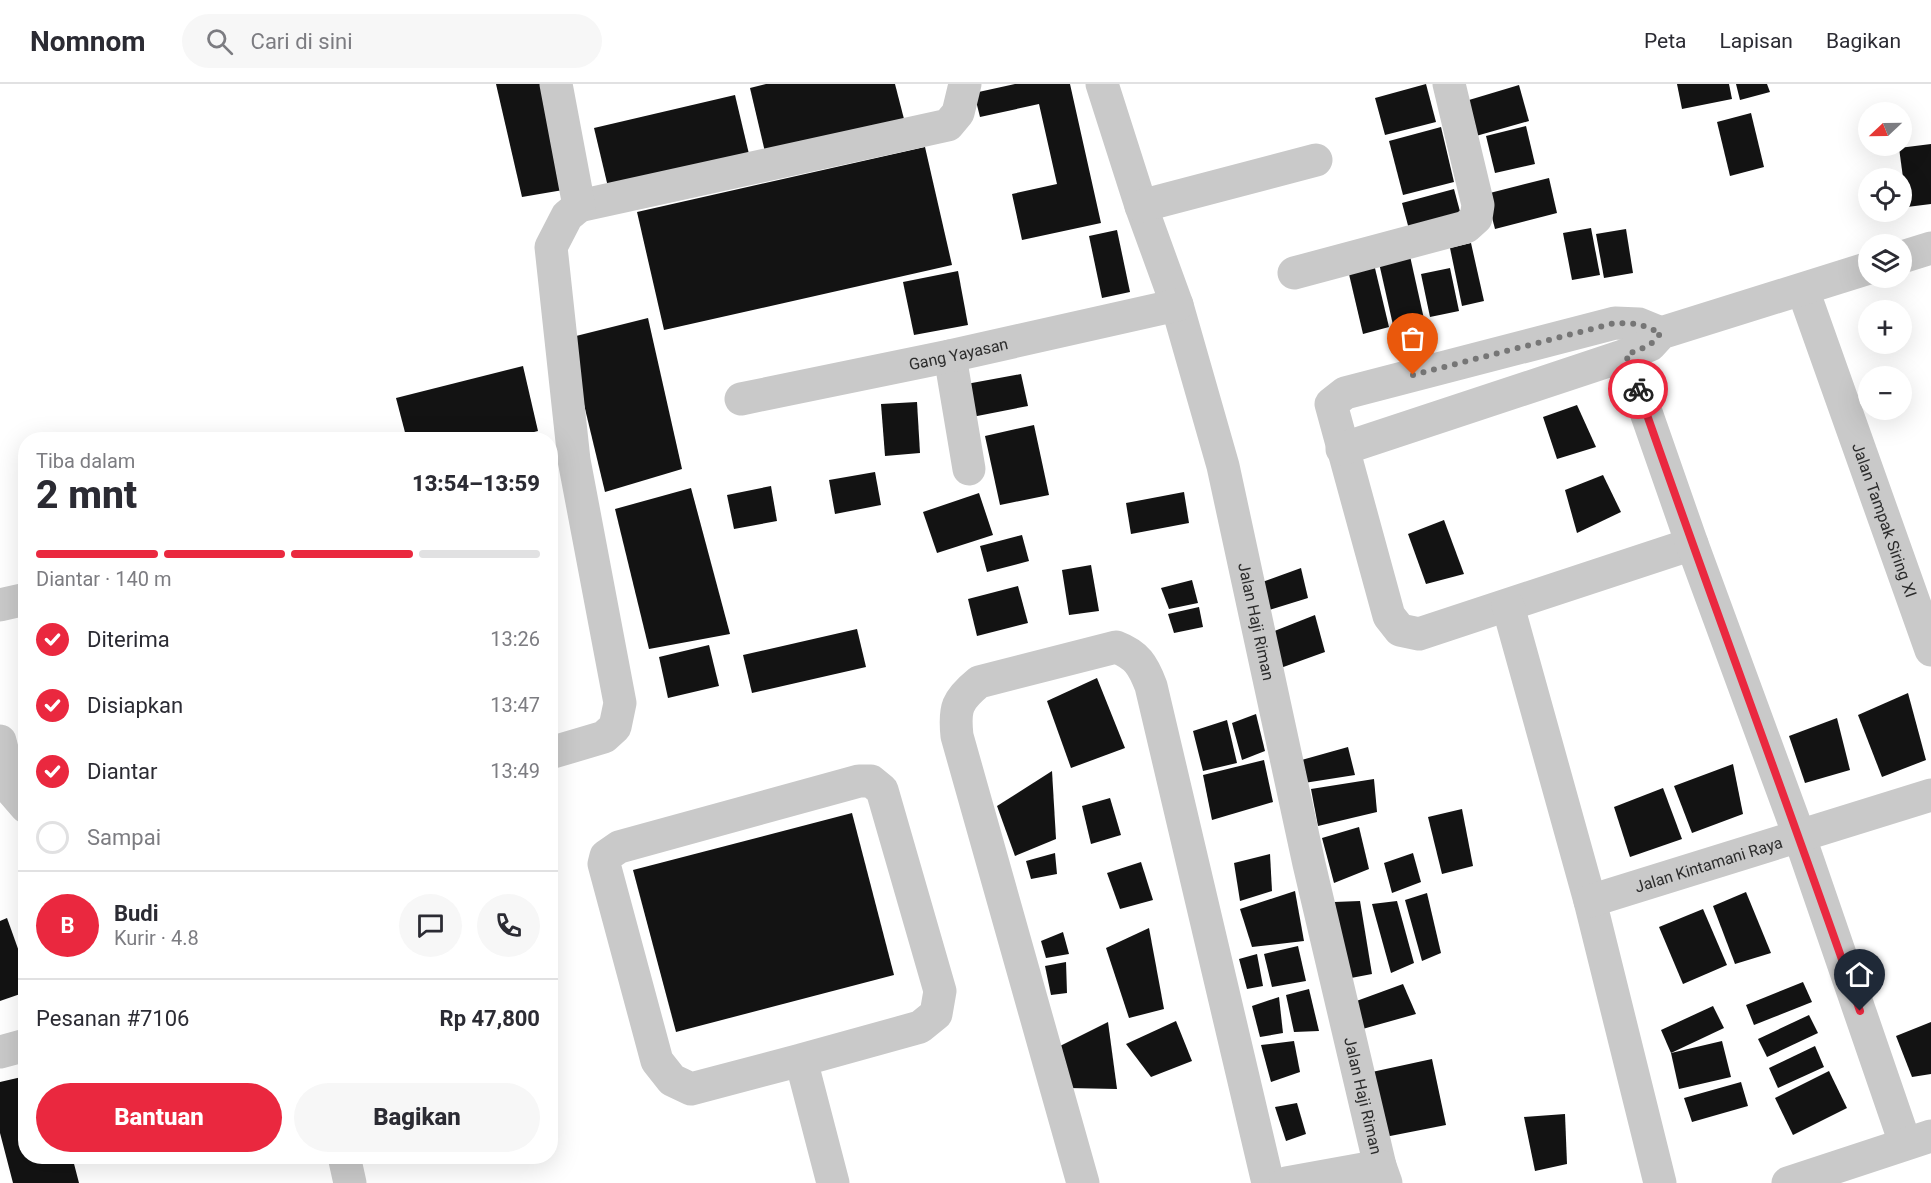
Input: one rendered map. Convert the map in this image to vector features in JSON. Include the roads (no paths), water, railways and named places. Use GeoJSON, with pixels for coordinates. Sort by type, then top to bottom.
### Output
{"type":"FeatureCollection","features":[{"type":"Feature","properties":{"kind":"street"},"geometry":{"type":"LineString","coordinates":[[556,84],[579,206]]}},
{"type":"Feature","properties":{"kind":"street"},"geometry":{"type":"LineString","coordinates":[[558,751],[604,737],[615,727],[620,703],[562,463],[551,247],[567,216],[579,206],[948,125],[958,113],[965,84]]}},
{"type":"Feature","properties":{"kind":"street","name":"Jalan Haji Riman"},"geometry":{"type":"LineString","coordinates":[[1102,84],[1141,206],[1177,305],[1234,510],[1309,864],[1383,1174],[1286,1183]]}},
{"type":"Feature","properties":{"kind":"street"},"geometry":{"type":"LineString","coordinates":[[1294,273],[1466,227],[1476,218],[1478,205],[1449,84]]}},
{"type":"Feature","properties":{"kind":"street"},"geometry":{"type":"LineString","coordinates":[[1141,206],[1316,160]]}},
{"type":"Feature","properties":{"kind":"street"},"geometry":{"type":"LineString","coordinates":[[1912,254],[1931,248]]}},
{"type":"Feature","properties":{"kind":"street"},"geometry":{"type":"LineString","coordinates":[[1342,448],[1626,355],[1650,345],[1661,333],[1858,272]]}},
{"type":"Feature","properties":{"kind":"street","name":"Jalan Tampak Siring XI"},"geometry":{"type":"LineString","coordinates":[[1803,290],[1931,650]]}},
{"type":"Feature","properties":{"kind":"street","name":"Gang Yayasan"},"geometry":{"type":"LineString","coordinates":[[741,399],[951,356],[1177,305]]}},
{"type":"Feature","properties":{"kind":"street"},"geometry":{"type":"LineString","coordinates":[[1661,333],[1639,324],[1615,323],[1345,393],[1331,404],[1389,616],[1400,630],[1419,634],[1692,544]]}},
{"type":"Feature","properties":{"kind":"street"},"geometry":{"type":"LineString","coordinates":[[1626,355],[1692,544],[1799,835],[1918,1139],[1788,1183]]}},
{"type":"Feature","properties":{"kind":"street"},"geometry":{"type":"LineString","coordinates":[[951,356],[969,469]]}},
{"type":"Feature","properties":{"kind":"street"},"geometry":{"type":"LineString","coordinates":[[0,605],[18,601]]}},
{"type":"Feature","properties":{"kind":"street"},"geometry":{"type":"LineString","coordinates":[[1508,606],[1590,901],[1660,1183]]}},
{"type":"Feature","properties":{"kind":"street"},"geometry":{"type":"LineString","coordinates":[[1083,1183],[957,736],[955,714],[963,695],[979,682],[1116,647],[1133,654],[1144,668],[1151,686],[1268,1183]]}},
{"type":"Feature","properties":{"kind":"street"},"geometry":{"type":"LineString","coordinates":[[0,741],[13,792],[18,798]]}},
{"type":"Feature","properties":{"kind":"street"},"geometry":{"type":"LineString","coordinates":[[859,781],[871,781],[882,789],[940,991],[936,1014],[920,1027],[801,1060],[691,1089],[672,1080],[657,1061],[604,864],[606,856],[619,847],[859,781]]}},
{"type":"Feature","properties":{"kind":"street","name":"Jalan Kintamani Raya"},"geometry":{"type":"LineString","coordinates":[[1590,901],[1931,795]]}},
{"type":"Feature","properties":{"kind":"street"},"geometry":{"type":"LineString","coordinates":[[0,1052],[18,1047]]}},
{"type":"Feature","properties":{"kind":"street"},"geometry":{"type":"LineString","coordinates":[[801,1060],[833,1183]]}},
{"type":"Feature","properties":{"kind":"street"},"geometry":{"type":"LineString","coordinates":[[346,1164],[350,1183]]}}]}
